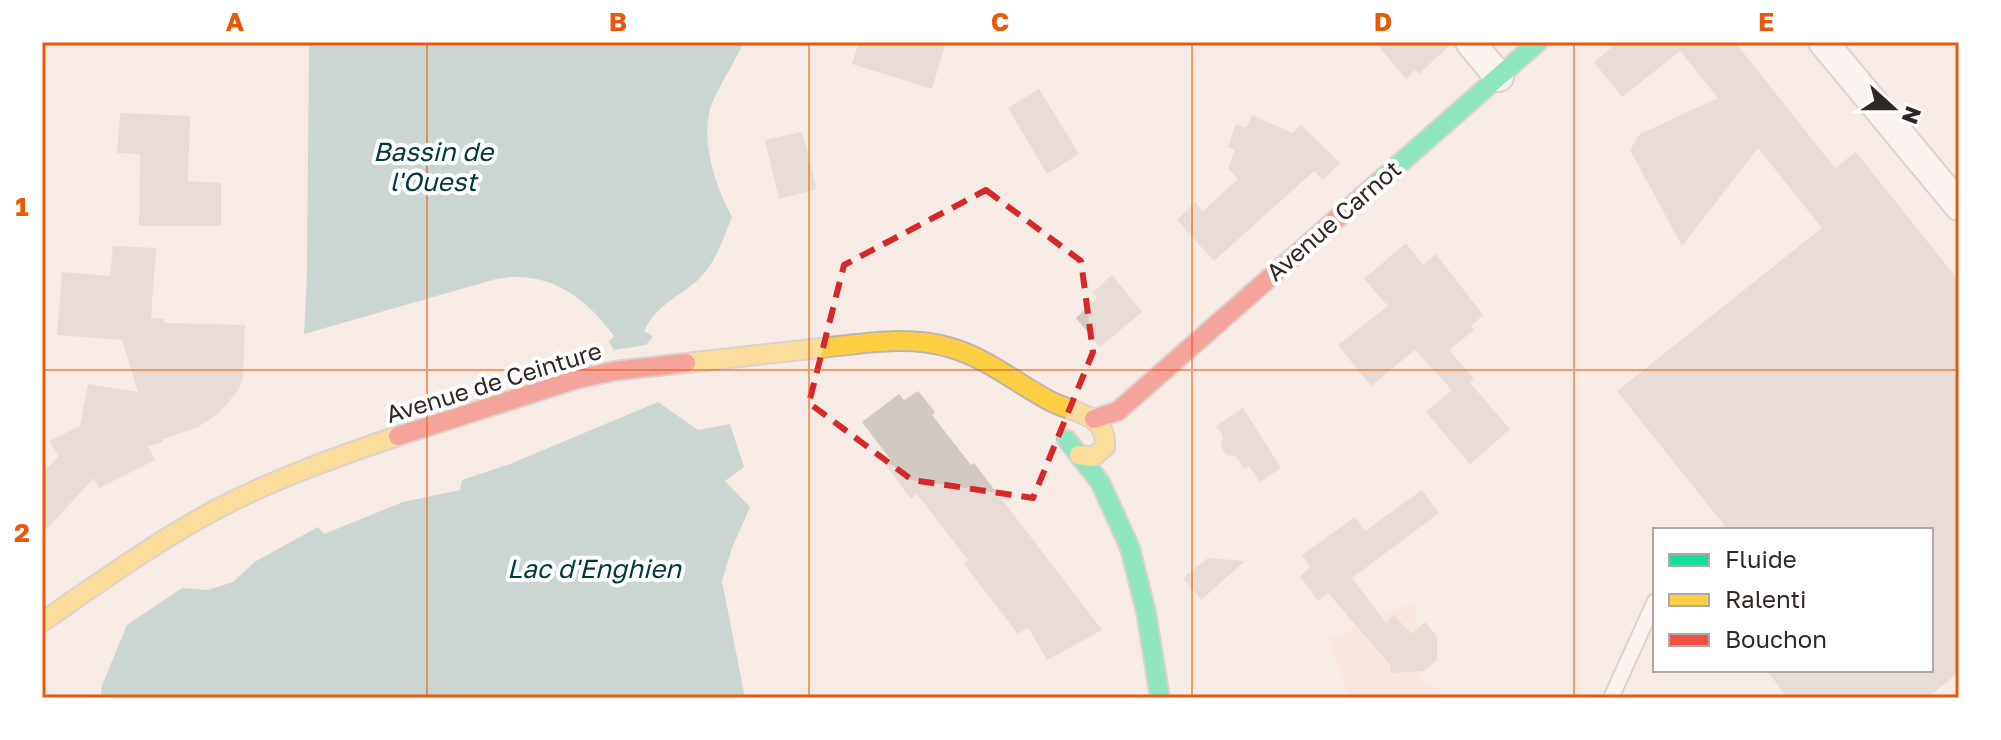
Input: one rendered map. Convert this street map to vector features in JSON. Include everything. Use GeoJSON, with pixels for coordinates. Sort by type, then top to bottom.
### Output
{"type":"FeatureCollection","features":[{"type":"Feature","properties":{"kind":"street"},"geometry":{"type":"LineString","coordinates":[[1470,42],[1499,77]]}},
{"type":"Feature","properties":{"kind":"street","name":"Avenue Carnot"},"geometry":{"type":"LineString","coordinates":[[1103,444],[1130,401],[1538,42]]}},
{"type":"Feature","properties":{"kind":"street"},"geometry":{"type":"LineString","coordinates":[[1823,42],[1959,206]]}},
{"type":"Feature","properties":{"kind":"street","name":"Avenue de Ceinture"},"geometry":{"type":"LineString","coordinates":[[42,622],[145,552],[251,492],[341,455],[592,375],[780,351],[905,341],[938,344],[969,354],[1001,370],[1103,444]]}},
{"type":"Feature","properties":{"kind":"street","name":"Avenue de Ceinture"},"geometry":{"type":"LineString","coordinates":[[1039,395],[1053,411],[1074,450],[1097,478],[1124,530],[1144,604],[1160,698]]}},
{"type":"Feature","properties":{"kind":"street"},"geometry":{"type":"LineString","coordinates":[[1103,444],[1093,457],[1074,450],[1068,435],[1079,419],[1103,444],[1140,534],[1150,570],[1172,698]]}},
{"type":"Feature","properties":{"kind":"lane"},"geometry":{"type":"LineString","coordinates":[[1611,698],[1653,605]]}},
{"type":"Feature","properties":{"kind":"highlighted area"},"geometry":{"type":"Polygon","coordinates":[[[986,190],[1081,261],[1093,352],[1033,498],[912,480],[809,403],[844,265],[986,190]]]}},
{"type":"Feature","properties":{"kind":"shaded area"},"geometry":{"type":"Polygon","coordinates":[[[1415,601],[1423,681],[1444,698],[1350,698],[1328,639],[1415,601]]]}},
{"type":"Feature","properties":{"kind":"water","name":"Bassin de l'Ouest"},"geometry":{"type":"Polygon","coordinates":[[[309,42],[744,42],[708,116],[711,161],[732,217],[715,258],[699,279],[655,314],[644,331],[653,336],[646,345],[614,350],[609,342],[614,336],[577,298],[548,282],[515,277],[496,279],[304,334],[309,42]]]}},
{"type":"Feature","properties":{"kind":"water","name":"Lac d'Enghien"},"geometry":{"type":"Polygon","coordinates":[[[658,402],[698,430],[730,424],[744,467],[725,481],[750,507],[722,581],[745,698],[100,698],[102,685],[127,625],[182,588],[208,590],[233,582],[256,561],[318,527],[324,534],[403,502],[460,490],[462,480],[510,464],[658,402]]]}},
{"type":"Feature","properties":{"kind":"building"},"geometry":{"type":"Polygon","coordinates":[[[859,42],[946,42],[932,89],[852,64],[859,42]]]}},
{"type":"Feature","properties":{"kind":"building"},"geometry":{"type":"Polygon","coordinates":[[[1375,42],[1453,42],[1419,74],[1415,70],[1406,79],[1375,42]]]}},
{"type":"Feature","properties":{"kind":"building"},"geometry":{"type":"Polygon","coordinates":[[[1618,42],[1735,42],[1835,168],[1856,152],[1959,281],[1959,672],[1927,698],[1787,698],[1768,672],[1933,672],[1933,528],[1726,528],[1617,391],[1822,228],[1758,148],[1682,246],[1630,150],[1640,134],[1718,98],[1680,51],[1622,97],[1594,62],[1618,42]]]}},
{"type":"Feature","properties":{"kind":"building"},"geometry":{"type":"Polygon","coordinates":[[[1039,89],[1079,154],[1047,174],[1008,108],[1039,89]]]}},
{"type":"Feature","properties":{"kind":"building"},"geometry":{"type":"Polygon","coordinates":[[[120,113],[190,116],[188,181],[221,183],[221,226],[139,226],[140,154],[117,153],[120,113]]]}},
{"type":"Feature","properties":{"kind":"building"},"geometry":{"type":"Polygon","coordinates":[[[1252,115],[1292,133],[1301,125],[1340,163],[1323,180],[1314,171],[1214,261],[1177,220],[1195,202],[1203,211],[1238,179],[1228,168],[1235,150],[1228,147],[1236,124],[1246,128],[1252,115]]]}},
{"type":"Feature","properties":{"kind":"building"},"geometry":{"type":"Polygon","coordinates":[[[802,132],[817,189],[779,199],[765,140],[802,132]]]}},
{"type":"Feature","properties":{"kind":"building"},"geometry":{"type":"Polygon","coordinates":[[[1406,243],[1423,265],[1436,254],[1483,315],[1471,326],[1474,330],[1449,350],[1474,379],[1470,383],[1510,429],[1470,464],[1426,412],[1452,390],[1415,350],[1371,386],[1338,345],[1388,306],[1364,279],[1406,243]]]}},
{"type":"Feature","properties":{"kind":"building"},"geometry":{"type":"Polygon","coordinates":[[[113,246],[156,248],[151,318],[164,319],[164,323],[245,325],[243,377],[239,389],[219,413],[198,427],[148,446],[155,460],[99,488],[94,478],[42,534],[42,474],[59,456],[49,441],[80,426],[88,384],[138,392],[122,340],[57,335],[62,272],[110,276],[113,246]]]}},
{"type":"Feature","properties":{"kind":"building"},"geometry":{"type":"Polygon","coordinates":[[[1112,275],[1142,312],[1100,347],[1076,318],[1097,298],[1093,292],[1112,275]]]}},
{"type":"Feature","properties":{"kind":"building"},"geometry":{"type":"Polygon","coordinates":[[[918,391],[935,412],[932,415],[971,465],[974,463],[1102,630],[1047,660],[1028,627],[1018,634],[964,564],[968,560],[917,494],[911,499],[885,464],[890,459],[862,422],[899,394],[904,400],[918,391]]]}},
{"type":"Feature","properties":{"kind":"building"},"geometry":{"type":"Polygon","coordinates":[[[1243,408],[1281,468],[1260,482],[1249,466],[1244,469],[1236,456],[1227,455],[1221,447],[1223,436],[1216,426],[1243,408]]]}},
{"type":"Feature","properties":{"kind":"building"},"geometry":{"type":"Polygon","coordinates":[[[1422,490],[1439,513],[1352,578],[1386,623],[1394,615],[1411,634],[1425,622],[1437,637],[1437,660],[1424,671],[1391,673],[1390,665],[1328,593],[1318,601],[1300,576],[1310,567],[1302,555],[1355,517],[1365,531],[1422,490]]]}},
{"type":"Feature","properties":{"kind":"building"},"geometry":{"type":"Polygon","coordinates":[[[1208,558],[1245,561],[1201,600],[1183,578],[1208,558]]]}},
{"type":"Feature","properties":{"kind":"traffic: fast"},"geometry":{"type":"LineString","coordinates":[[1365,194],[1538,42]]}},
{"type":"Feature","properties":{"kind":"traffic: fast"},"geometry":{"type":"LineString","coordinates":[[1067,440],[1100,482],[1130,548],[1146,612],[1160,698]]}},
{"type":"Feature","properties":{"kind":"traffic: slow"},"geometry":{"type":"LineString","coordinates":[[686,363],[884,342],[932,343],[975,357],[1050,401],[1095,421],[1101,427],[1105,447],[1093,457],[1079,455]]}},
{"type":"Feature","properties":{"kind":"traffic: slow"},"geometry":{"type":"LineString","coordinates":[[42,622],[149,549],[217,509],[283,478],[398,436]]}},
{"type":"Feature","properties":{"kind":"traffic: jam"},"geometry":{"type":"LineString","coordinates":[[1094,419],[1118,411],[1365,194]]}},
{"type":"Feature","properties":{"kind":"traffic: jam"},"geometry":{"type":"LineString","coordinates":[[398,436],[577,379],[614,371],[686,363]]}}]}
